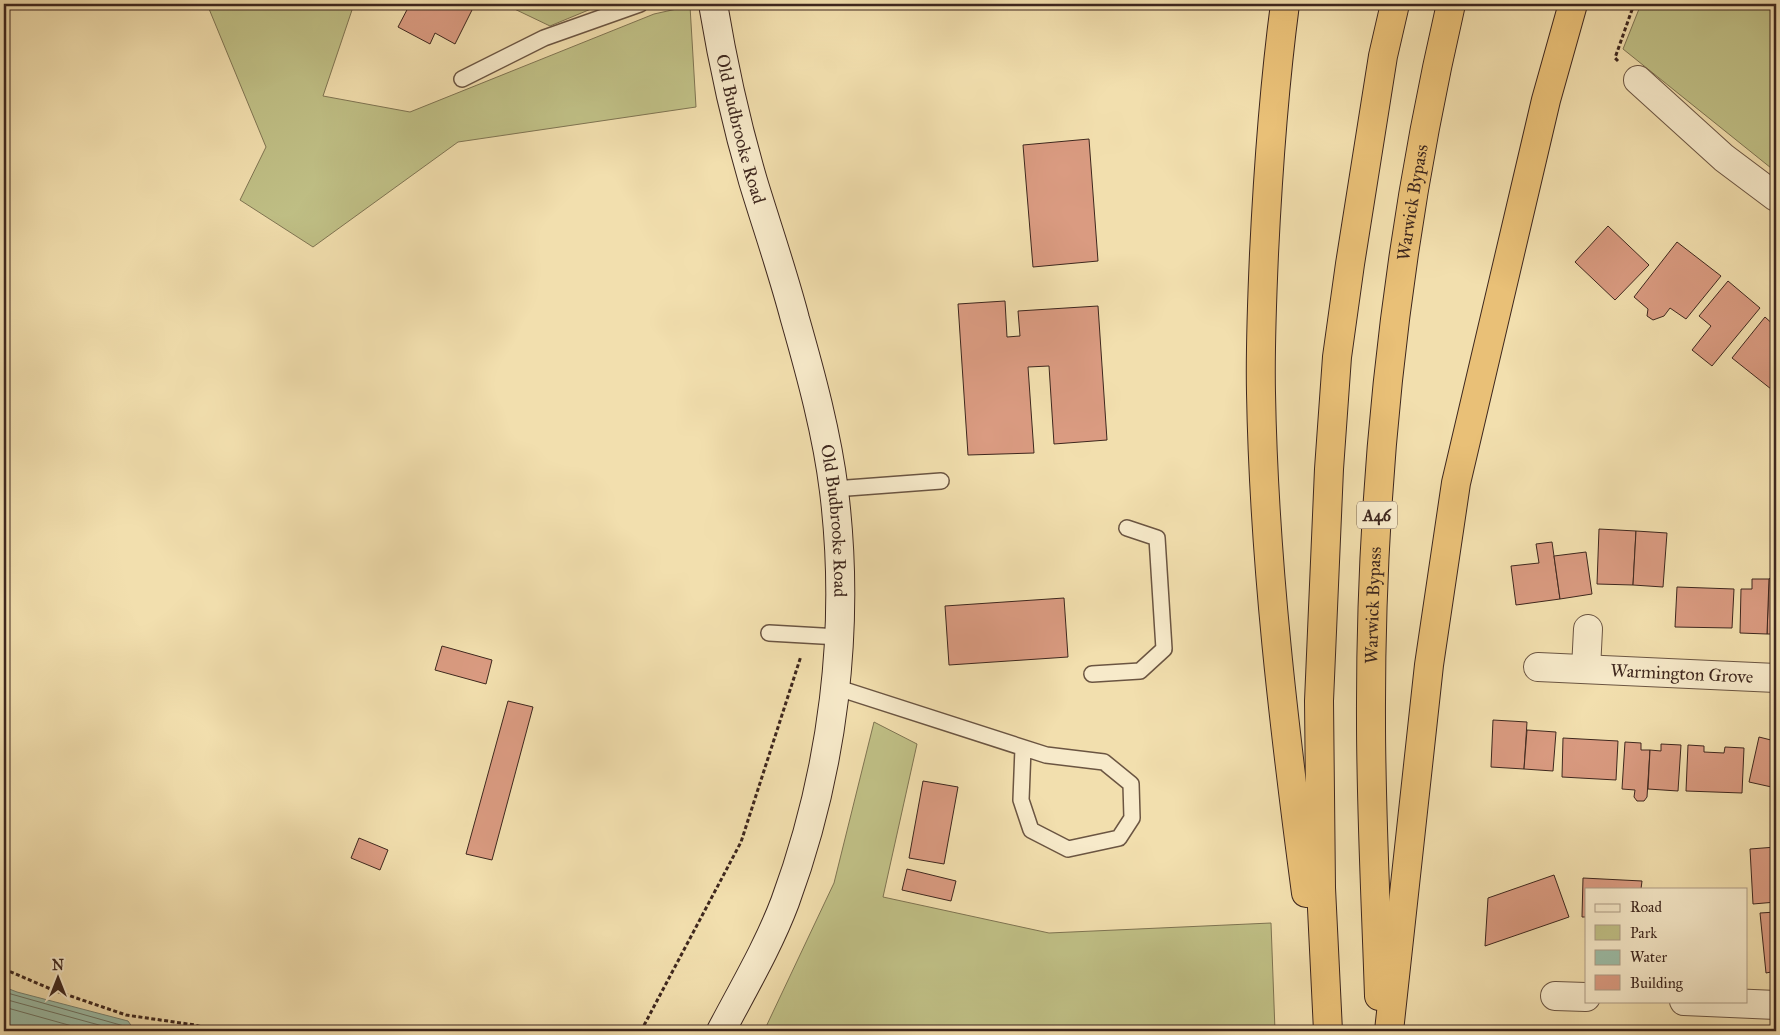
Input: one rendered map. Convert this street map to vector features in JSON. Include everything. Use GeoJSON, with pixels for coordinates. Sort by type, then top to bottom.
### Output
{"type":"FeatureCollection","features":[{"type":"Feature","properties":{"kind":"highway"},"geometry":{"type":"LineString","coordinates":[[1285,4],[1267,192],[1261,352],[1263,469],[1281,710],[1326,1031]]}},
{"type":"Feature","properties":{"kind":"highway"},"geometry":{"type":"LineString","coordinates":[[1326,1031],[1321,888],[1319,700],[1328,469],[1337,358],[1350,264],[1383,56],[1395,4]]}},
{"type":"Feature","properties":{"kind":"highway","name":"Warwick Bypass"},"geometry":{"type":"LineString","coordinates":[[1381,1031],[1371,719],[1378,492],[1396,316],[1417,172],[1451,4]]}},
{"type":"Feature","properties":{"kind":"highway"},"geometry":{"type":"LineString","coordinates":[[1389,1031],[1429,664],[1456,483],[1546,100],[1573,4]]}},
{"type":"Feature","properties":{"kind":"street","name":"Old Budbrooke Road"},"geometry":{"type":"LineString","coordinates":[[713,4],[727,81],[752,179],[795,318],[829,457],[834,489],[838,544],[839,637],[836,687],[819,785],[800,858],[768,942],[720,1031]]}},
{"type":"Feature","properties":{"kind":"street"},"geometry":{"type":"LineString","coordinates":[[1638,80],[1724,158],[1776,197]]}},
{"type":"Feature","properties":{"kind":"street","name":"Warmington Grove"},"geometry":{"type":"LineString","coordinates":[[1586,669],[1588,629]]}},
{"type":"Feature","properties":{"kind":"street","name":"Warmington Grove"},"geometry":{"type":"LineString","coordinates":[[1538,667],[1776,678]]}},
{"type":"Feature","properties":{"kind":"street"},"geometry":{"type":"LineString","coordinates":[[1555,996],[1585,997]]}},
{"type":"Feature","properties":{"kind":"street"},"geometry":{"type":"LineString","coordinates":[[1707,1002],[1776,1005]]}},
{"type":"Feature","properties":{"kind":"lane"},"geometry":{"type":"LineString","coordinates":[[462,79],[544,38],[640,4]]}},
{"type":"Feature","properties":{"kind":"lane"},"geometry":{"type":"LineString","coordinates":[[834,489],[941,481]]}},
{"type":"Feature","properties":{"kind":"lane"},"geometry":{"type":"LineString","coordinates":[[1092,674],[1140,671],[1164,649],[1157,538],[1127,528]]}},
{"type":"Feature","properties":{"kind":"lane"},"geometry":{"type":"LineString","coordinates":[[768,633],[839,637]]}},
{"type":"Feature","properties":{"kind":"lane"},"geometry":{"type":"LineString","coordinates":[[836,687],[1046,755],[1104,762],[1131,784],[1132,818],[1119,838],[1068,849],[1031,830],[1021,800],[1023,748]]}},
{"type":"Feature","properties":{"kind":"path"},"geometry":{"type":"LineString","coordinates":[[1634,4],[1615,58],[1638,80]]}},
{"type":"Feature","properties":{"kind":"path"},"geometry":{"type":"LineString","coordinates":[[641,1031],[741,842],[779,719],[808,636]]}},
{"type":"Feature","properties":{"kind":"path"},"geometry":{"type":"LineString","coordinates":[[4,969],[53,990],[126,1015],[195,1025],[217,1031]]}},
{"type":"Feature","properties":{"kind":"green space"},"geometry":{"type":"Polygon","coordinates":[[[207,4],[354,4],[323,96],[410,112],[654,14],[690,6],[696,107],[458,142],[313,247],[240,200],[266,147],[207,4]]]}},
{"type":"Feature","properties":{"kind":"green space"},"geometry":{"type":"Polygon","coordinates":[[[504,4],[603,4],[550,26],[504,4]]]}},
{"type":"Feature","properties":{"kind":"green space"},"geometry":{"type":"Polygon","coordinates":[[[1641,4],[1776,4],[1776,172],[1623,49],[1641,4]]]}},
{"type":"Feature","properties":{"kind":"green space"},"geometry":{"type":"Polygon","coordinates":[[[874,722],[917,744],[883,897],[1049,933],[1271,923],[1275,1031],[764,1031],[834,883],[874,722]]]}},
{"type":"Feature","properties":{"kind":"water"},"geometry":{"type":"Polygon","coordinates":[[[4,987],[128,1021],[135,1031],[4,1031],[4,987]]]}},
{"type":"Feature","properties":{"kind":"building"},"geometry":{"type":"Polygon","coordinates":[[[410,4],[471,4],[474,6],[455,44],[435,33],[430,44],[398,27],[410,4]]]}},
{"type":"Feature","properties":{"kind":"building"},"geometry":{"type":"Polygon","coordinates":[[[1089,139],[1098,261],[1033,267],[1023,145],[1089,139]]]}},
{"type":"Feature","properties":{"kind":"building"},"geometry":{"type":"Polygon","coordinates":[[[1608,226],[1649,265],[1615,300],[1575,262],[1608,226]]]}},
{"type":"Feature","properties":{"kind":"building"},"geometry":{"type":"Polygon","coordinates":[[[1677,242],[1721,276],[1686,319],[1670,308],[1664,316],[1653,320],[1647,316],[1648,309],[1634,297],[1677,242]]]}},
{"type":"Feature","properties":{"kind":"building"},"geometry":{"type":"Polygon","coordinates":[[[1728,281],[1760,308],[1712,366],[1692,350],[1711,326],[1699,316],[1728,281]]]}},
{"type":"Feature","properties":{"kind":"building"},"geometry":{"type":"Polygon","coordinates":[[[1005,301],[1007,337],[1020,336],[1018,311],[1098,306],[1107,440],[1054,444],[1049,366],[1028,367],[1034,453],[968,455],[958,304],[1005,301]]]}},
{"type":"Feature","properties":{"kind":"building"},"geometry":{"type":"Polygon","coordinates":[[[1765,317],[1776,327],[1776,393],[1732,358],[1765,317]]]}},
{"type":"Feature","properties":{"kind":"building"},"geometry":{"type":"Polygon","coordinates":[[[1599,529],[1636,531],[1633,585],[1597,584],[1599,529]]]}},
{"type":"Feature","properties":{"kind":"building"},"geometry":{"type":"Polygon","coordinates":[[[1636,531],[1667,533],[1663,587],[1633,585],[1636,531]]]}},
{"type":"Feature","properties":{"kind":"building"},"geometry":{"type":"Polygon","coordinates":[[[1552,542],[1560,599],[1516,605],[1511,566],[1539,563],[1536,544],[1552,542]]]}},
{"type":"Feature","properties":{"kind":"building"},"geometry":{"type":"Polygon","coordinates":[[[1586,552],[1592,594],[1560,599],[1554,556],[1586,552]]]}},
{"type":"Feature","properties":{"kind":"building"},"geometry":{"type":"Polygon","coordinates":[[[1776,572],[1776,634],[1767,634],[1769,579],[1776,572]]]}},
{"type":"Feature","properties":{"kind":"building"},"geometry":{"type":"Polygon","coordinates":[[[1752,579],[1769,579],[1767,634],[1740,633],[1741,589],[1752,589],[1752,579]]]}},
{"type":"Feature","properties":{"kind":"building"},"geometry":{"type":"Polygon","coordinates":[[[1677,587],[1734,589],[1732,628],[1675,627],[1677,587]]]}},
{"type":"Feature","properties":{"kind":"building"},"geometry":{"type":"Polygon","coordinates":[[[1064,598],[1068,657],[949,665],[945,606],[1064,598]]]}},
{"type":"Feature","properties":{"kind":"building"},"geometry":{"type":"Polygon","coordinates":[[[442,646],[492,660],[486,684],[435,670],[442,646]]]}},
{"type":"Feature","properties":{"kind":"building"},"geometry":{"type":"Polygon","coordinates":[[[508,701],[533,707],[492,860],[466,854],[508,701]]]}},
{"type":"Feature","properties":{"kind":"building"},"geometry":{"type":"Polygon","coordinates":[[[1493,720],[1527,722],[1524,769],[1491,767],[1493,720]]]}},
{"type":"Feature","properties":{"kind":"building"},"geometry":{"type":"Polygon","coordinates":[[[1527,730],[1556,732],[1553,771],[1524,769],[1527,730]]]}},
{"type":"Feature","properties":{"kind":"building"},"geometry":{"type":"Polygon","coordinates":[[[1759,737],[1775,741],[1776,788],[1749,782],[1759,737]]]}},
{"type":"Feature","properties":{"kind":"building"},"geometry":{"type":"Polygon","coordinates":[[[1563,738],[1618,741],[1616,780],[1562,777],[1563,738]]]}},
{"type":"Feature","properties":{"kind":"building"},"geometry":{"type":"Polygon","coordinates":[[[1625,742],[1641,743],[1641,750],[1650,750],[1647,797],[1644,801],[1637,801],[1634,797],[1635,790],[1622,789],[1625,742]]]}},
{"type":"Feature","properties":{"kind":"building"},"geometry":{"type":"Polygon","coordinates":[[[1661,744],[1681,745],[1678,791],[1648,789],[1650,750],[1661,751],[1661,744]]]}},
{"type":"Feature","properties":{"kind":"building"},"geometry":{"type":"Polygon","coordinates":[[[1688,745],[1704,746],[1704,752],[1724,753],[1725,747],[1744,748],[1742,793],[1686,791],[1688,745]]]}},
{"type":"Feature","properties":{"kind":"building"},"geometry":{"type":"Polygon","coordinates":[[[923,781],[958,787],[944,864],[909,858],[923,781]]]}},
{"type":"Feature","properties":{"kind":"building"},"geometry":{"type":"Polygon","coordinates":[[[359,838],[388,850],[380,870],[351,858],[359,838]]]}},
{"type":"Feature","properties":{"kind":"building"},"geometry":{"type":"Polygon","coordinates":[[[1776,847],[1776,902],[1753,904],[1750,849],[1776,847]]]}},
{"type":"Feature","properties":{"kind":"building"},"geometry":{"type":"Polygon","coordinates":[[[907,869],[956,881],[951,901],[902,890],[907,869]]]}},
{"type":"Feature","properties":{"kind":"building"},"geometry":{"type":"Polygon","coordinates":[[[1554,875],[1569,917],[1485,946],[1488,898],[1554,875]]]}},
{"type":"Feature","properties":{"kind":"building"},"geometry":{"type":"Polygon","coordinates":[[[1583,878],[1642,881],[1641,888],[1585,888],[1585,917],[1582,917],[1583,878]]]}},
{"type":"Feature","properties":{"kind":"building"},"geometry":{"type":"Polygon","coordinates":[[[1776,912],[1776,971],[1766,973],[1760,913],[1776,912]]]}}]}
